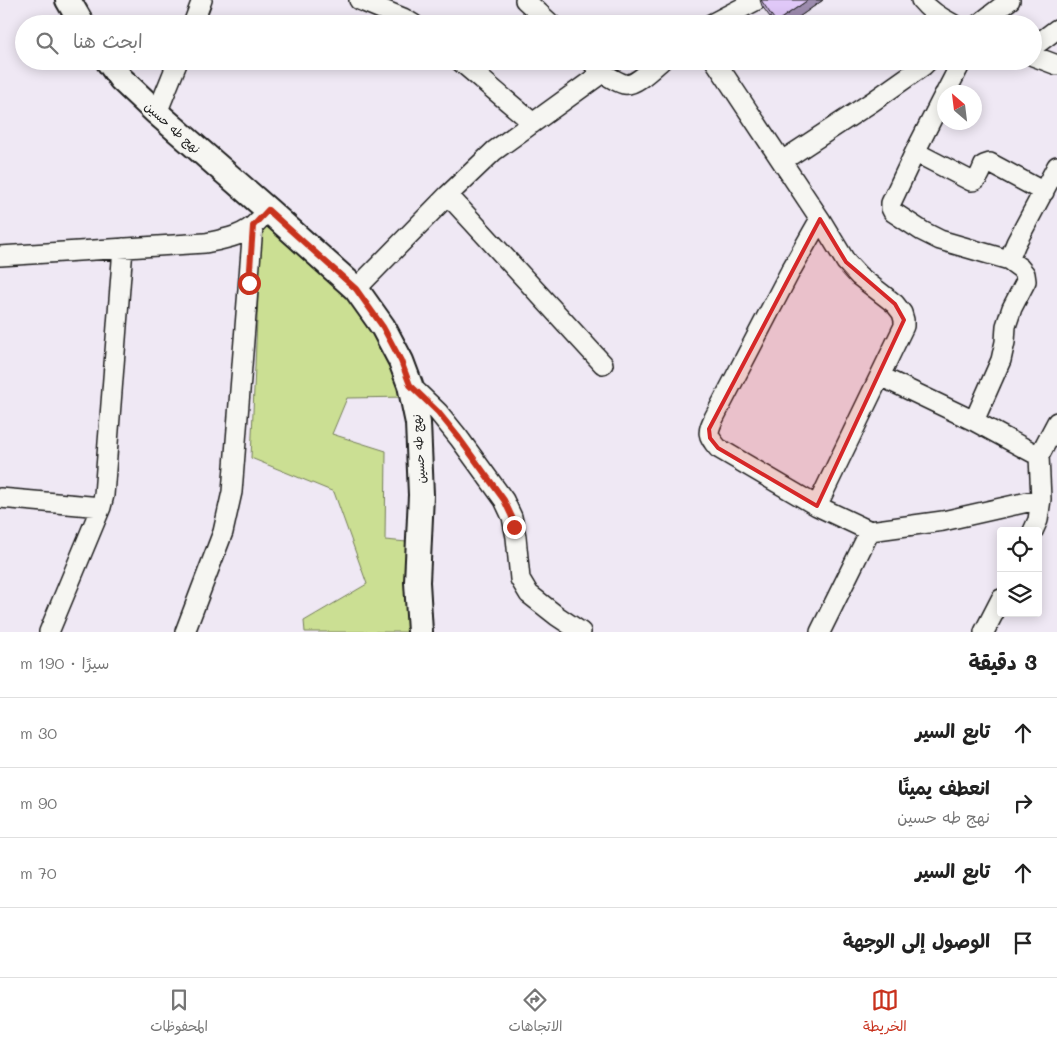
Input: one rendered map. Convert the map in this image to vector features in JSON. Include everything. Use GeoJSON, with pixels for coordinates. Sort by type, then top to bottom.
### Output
{"type":"FeatureCollection","features":[{"type":"Feature","properties":{"kind":"main road"},"geometry":{"type":"LineString","coordinates":[[68,0],[77,15]]}},
{"type":"Feature","properties":{"kind":"main road","name":"نهج طه حسين"},"geometry":{"type":"LineString","coordinates":[[115,70],[261,218],[356,289],[383,327],[401,361],[410,385],[418,424],[421,495],[417,582],[420,632]]}},
{"type":"Feature","properties":{"kind":"street"},"geometry":{"type":"LineString","coordinates":[[196,15],[202,0]]}},
{"type":"Feature","properties":{"kind":"street"},"geometry":{"type":"LineString","coordinates":[[358,0],[396,15]]}},
{"type":"Feature","properties":{"kind":"street"},"geometry":{"type":"LineString","coordinates":[[525,0],[541,15]]}},
{"type":"Feature","properties":{"kind":"street"},"geometry":{"type":"LineString","coordinates":[[721,15],[732,5],[758,0]]}},
{"type":"Feature","properties":{"kind":"street"},"geometry":{"type":"LineString","coordinates":[[991,15],[1010,0]]}},
{"type":"Feature","properties":{"kind":"street"},"geometry":{"type":"LineString","coordinates":[[925,1],[939,15]]}},
{"type":"Feature","properties":{"kind":"street"},"geometry":{"type":"LineString","coordinates":[[1042,40],[1057,29]]}},
{"type":"Feature","properties":{"kind":"street"},"geometry":{"type":"LineString","coordinates":[[1042,59],[1057,65]]}},
{"type":"Feature","properties":{"kind":"street"},"geometry":{"type":"LineString","coordinates":[[157,114],[174,70]]}},
{"type":"Feature","properties":{"kind":"street"},"geometry":{"type":"LineString","coordinates":[[471,70],[533,123]]}},
{"type":"Feature","properties":{"kind":"street"},"geometry":{"type":"LineString","coordinates":[[356,289],[494,151],[533,123],[594,70]]}},
{"type":"Feature","properties":{"kind":"street"},"geometry":{"type":"LineString","coordinates":[[602,70],[623,84],[629,85],[650,70]]}},
{"type":"Feature","properties":{"kind":"street"},"geometry":{"type":"LineString","coordinates":[[722,70],[820,219],[846,262],[859,276],[895,304],[902,313],[904,320],[904,326],[817,506]]}},
{"type":"Feature","properties":{"kind":"street"},"geometry":{"type":"LineString","coordinates":[[782,162],[917,70]]}},
{"type":"Feature","properties":{"kind":"street"},"geometry":{"type":"LineString","coordinates":[[950,85],[957,70]]}},
{"type":"Feature","properties":{"kind":"street"},"geometry":{"type":"LineString","coordinates":[[937,109],[891,203],[893,212],[940,240],[1010,260],[1025,274],[1026,281],[1012,308],[1006,326],[1001,360],[974,421]]}},
{"type":"Feature","properties":{"kind":"street"},"geometry":{"type":"LineString","coordinates":[[915,152],[971,181],[977,179],[984,166],[990,164],[1044,192]]}},
{"type":"Feature","properties":{"kind":"street"},"geometry":{"type":"LineString","coordinates":[[1010,260],[1016,243],[1057,166]]}},
{"type":"Feature","properties":{"kind":"street"},"geometry":{"type":"LineString","coordinates":[[448,195],[603,364]]}},
{"type":"Feature","properties":{"kind":"street"},"geometry":{"type":"LineString","coordinates":[[0,256],[205,243],[234,237],[261,218]]}},
{"type":"Feature","properties":{"kind":"street"},"geometry":{"type":"LineString","coordinates":[[185,632],[223,532],[232,492],[261,218]]}},
{"type":"Feature","properties":{"kind":"street"},"geometry":{"type":"LineString","coordinates":[[820,219],[791,270],[709,429],[710,438],[718,448],[817,506],[870,531],[943,521],[1041,499]]}},
{"type":"Feature","properties":{"kind":"street"},"geometry":{"type":"LineString","coordinates":[[49,632],[102,507],[123,248]]}},
{"type":"Feature","properties":{"kind":"street"},"geometry":{"type":"LineString","coordinates":[[880,376],[974,421],[1039,456]]}},
{"type":"Feature","properties":{"kind":"street"},"geometry":{"type":"LineString","coordinates":[[410,385],[438,412],[504,500],[512,517],[520,578],[529,594],[581,632]]}},
{"type":"Feature","properties":{"kind":"street"},"geometry":{"type":"LineString","coordinates":[[1035,527],[1038,520],[1041,499],[1039,456],[1057,422]]}},
{"type":"Feature","properties":{"kind":"street"},"geometry":{"type":"LineString","coordinates":[[0,498],[102,507]]}},
{"type":"Feature","properties":{"kind":"street"},"geometry":{"type":"LineString","coordinates":[[820,632],[870,531]]}},
{"type":"Feature","properties":{"kind":"street"},"geometry":{"type":"LineString","coordinates":[[984,632],[997,607]]}},
{"type":"Feature","properties":{"kind":"highlighted area"},"geometry":{"type":"Polygon","coordinates":[[[820,219],[846,262],[895,304],[904,320],[817,506],[718,448],[710,438],[709,429],[820,219]]]}},
{"type":"Feature","properties":{"kind":"green space"},"geometry":{"type":"Polygon","coordinates":[[[276,219],[354,292],[408,397],[347,398],[332,434],[386,451],[385,540],[407,542],[411,614],[414,632],[305,632],[304,621],[367,584],[334,492],[251,458],[261,229],[276,219]]]}},
{"type":"Feature","properties":{"kind":"building"},"geometry":{"type":"Polygon","coordinates":[[[761,0],[808,0],[786,15],[771,15],[761,0]]]}},
{"type":"Feature","properties":{"kind":"route"},"geometry":{"type":"LineString","coordinates":[[249,283],[253,226],[268,210],[356,289],[383,327],[401,361],[410,385],[438,412],[459,438],[504,500],[512,517],[514,527]]}}]}
